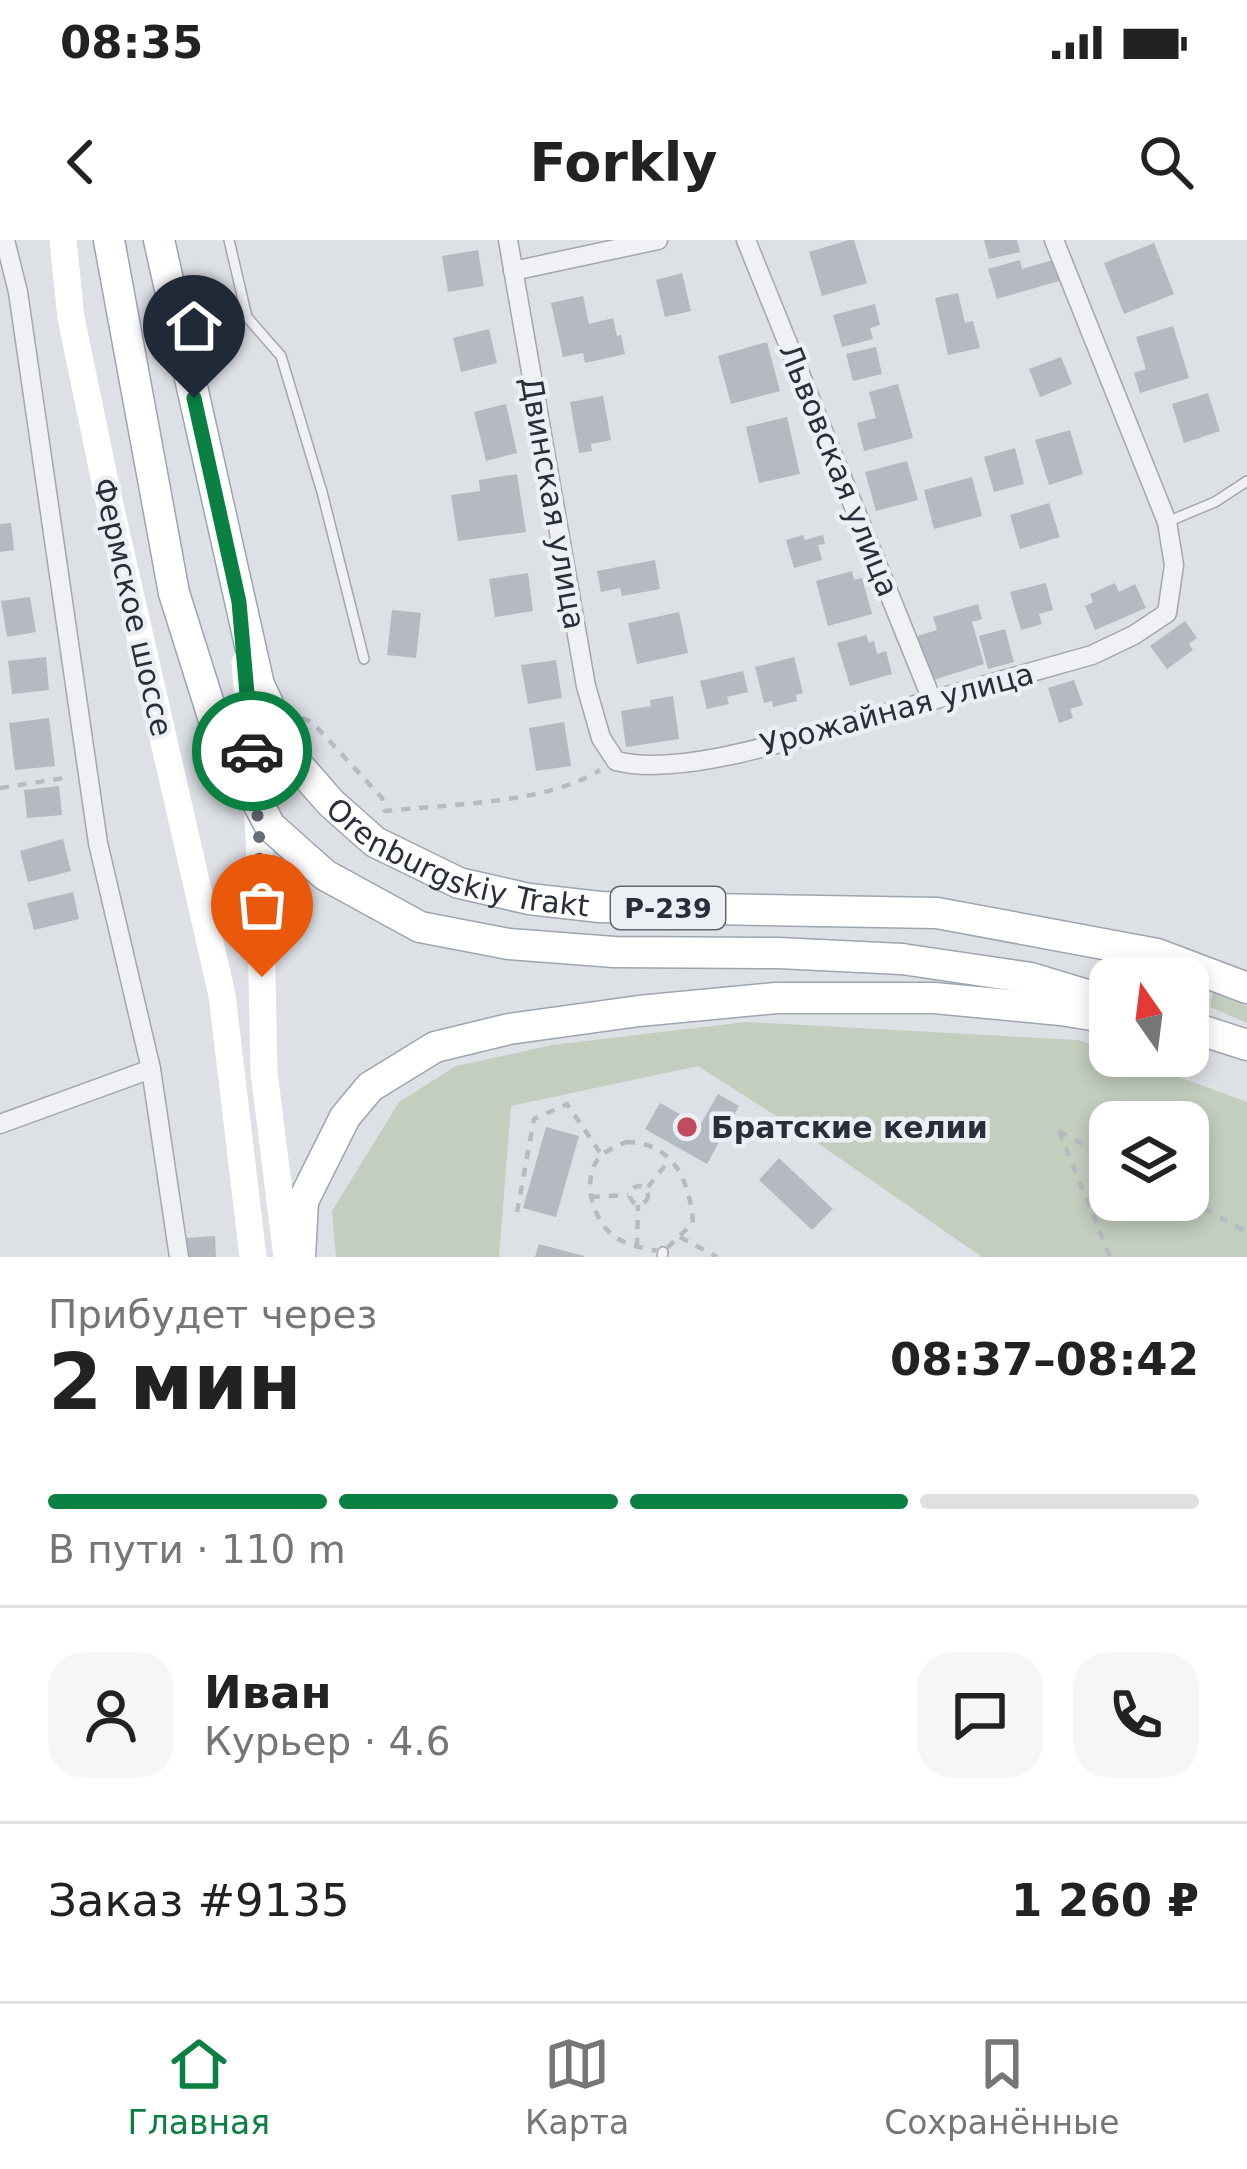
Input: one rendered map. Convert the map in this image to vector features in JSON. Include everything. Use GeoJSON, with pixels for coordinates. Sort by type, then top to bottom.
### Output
{"type":"FeatureCollection","features":[{"type":"Feature","properties":{"kind":"main road","name":"Фермское шоссе"},"geometry":{"type":"LineString","coordinates":[[63,240],[71,318],[100,456],[222,995],[254,1257]]}},
{"type":"Feature","properties":{"kind":"main road","name":"Orenburgskiy Trakt"},"geometry":{"type":"LineString","coordinates":[[109,240],[174,593],[214,720],[270,826],[325,875],[420,927],[508,944],[614,952],[902,959],[1031,978],[1089,996]]}},
{"type":"Feature","properties":{"kind":"main road","name":"Orenburgskiy Trakt"},"geometry":{"type":"LineString","coordinates":[[159,240],[259,686],[296,764],[375,842],[459,883],[530,899],[600,907],[937,913],[1156,954],[1247,988]]}},
{"type":"Feature","properties":{"kind":"main road"},"geometry":{"type":"LineString","coordinates":[[239,602],[259,833],[264,1072],[287,1257]]}},
{"type":"Feature","properties":{"kind":"main road"},"geometry":{"type":"LineString","coordinates":[[300,1257],[303,1202],[345,1118],[370,1087],[435,1047],[509,1029],[776,998],[934,998],[1089,1015]]}},
{"type":"Feature","properties":{"kind":"street"},"geometry":{"type":"LineString","coordinates":[[5,240],[18,292],[98,843],[151,1069],[179,1257]]}},
{"type":"Feature","properties":{"kind":"street","name":"Двинская улица"},"geometry":{"type":"LineString","coordinates":[[508,240],[586,686],[601,738],[616,761]]}},
{"type":"Feature","properties":{"kind":"street"},"geometry":{"type":"LineString","coordinates":[[513,272],[658,240]]}},
{"type":"Feature","properties":{"kind":"street","name":"Львовская улица"},"geometry":{"type":"LineString","coordinates":[[746,240],[932,700]]}},
{"type":"Feature","properties":{"kind":"street"},"geometry":{"type":"LineString","coordinates":[[1054,240],[1167,523]]}},
{"type":"Feature","properties":{"kind":"street","name":"Урожайная улица"},"geometry":{"type":"LineString","coordinates":[[616,761],[634,766],[673,764],[765,747],[1092,656],[1167,613],[1174,565],[1167,523]]}},
{"type":"Feature","properties":{"kind":"street"},"geometry":{"type":"LineString","coordinates":[[0,1124],[151,1069]]}},
{"type":"Feature","properties":{"kind":"lane"},"geometry":{"type":"LineString","coordinates":[[229,240],[248,317],[281,356],[322,492],[364,659]]}},
{"type":"Feature","properties":{"kind":"lane"},"geometry":{"type":"LineString","coordinates":[[1167,523],[1215,502],[1247,481]]}},
{"type":"Feature","properties":{"kind":"path"},"geometry":{"type":"LineString","coordinates":[[295,715],[312,722],[382,798],[385,811],[512,798],[582,782],[616,761]]}},
{"type":"Feature","properties":{"kind":"path"},"geometry":{"type":"LineString","coordinates":[[0,788],[88,775]]}},
{"type":"Feature","properties":{"kind":"path"},"geometry":{"type":"LineString","coordinates":[[517,1212],[534,1120],[567,1105],[602,1154]]}},
{"type":"Feature","properties":{"kind":"path"},"geometry":{"type":"LineString","coordinates":[[1089,1148],[1058,1131],[1089,1206]]}},
{"type":"Feature","properties":{"kind":"path"},"geometry":{"type":"LineString","coordinates":[[626,1142],[644,1142],[670,1159],[685,1180],[693,1223],[663,1254],[611,1235],[594,1208],[592,1170],[602,1154],[626,1142]]}},
{"type":"Feature","properties":{"kind":"path"},"geometry":{"type":"LineString","coordinates":[[638,1205],[646,1202],[646,1189],[670,1159]]}},
{"type":"Feature","properties":{"kind":"path"},"geometry":{"type":"LineString","coordinates":[[638,1205],[631,1200],[631,1191],[638,1186],[646,1189]]}},
{"type":"Feature","properties":{"kind":"path"},"geometry":{"type":"LineString","coordinates":[[591,1197],[630,1196]]}},
{"type":"Feature","properties":{"kind":"path"},"geometry":{"type":"LineString","coordinates":[[638,1205],[638,1247]]}},
{"type":"Feature","properties":{"kind":"path"},"geometry":{"type":"LineString","coordinates":[[1209,1211],[1247,1232]]}},
{"type":"Feature","properties":{"kind":"path"},"geometry":{"type":"LineString","coordinates":[[1095,1221],[1110,1257]]}},
{"type":"Feature","properties":{"kind":"path"},"geometry":{"type":"LineString","coordinates":[[680,1238],[717,1257]]}},
{"type":"Feature","properties":{"kind":"green space"},"geometry":{"type":"Polygon","coordinates":[[[1213,992],[1247,1006],[1247,1023],[1210,1007],[1213,992]]]}},
{"type":"Feature","properties":{"kind":"green space"},"geometry":{"type":"Polygon","coordinates":[[[746,1022],[1078,1040],[1089,1044],[1089,1077],[1179,1077],[1247,1102],[1247,1257],[982,1257],[698,1066],[511,1106],[499,1257],[336,1257],[332,1211],[399,1102],[456,1066],[552,1045],[746,1022]]]}},
{"type":"Feature","properties":{"kind":"building"},"geometry":{"type":"Polygon","coordinates":[[[854,240],[867,283],[822,296],[809,252],[854,240]]]}},
{"type":"Feature","properties":{"kind":"building"},"geometry":{"type":"Polygon","coordinates":[[[984,240],[1017,240],[1020,252],[989,259],[984,240]]]}},
{"type":"Feature","properties":{"kind":"building"},"geometry":{"type":"Polygon","coordinates":[[[1154,243],[1174,294],[1124,314],[1104,263],[1154,243]]]}},
{"type":"Feature","properties":{"kind":"building"},"geometry":{"type":"Polygon","coordinates":[[[478,250],[484,286],[448,292],[442,256],[478,250]]]}},
{"type":"Feature","properties":{"kind":"building"},"geometry":{"type":"Polygon","coordinates":[[[1020,260],[1022,269],[1053,260],[1059,281],[997,299],[988,269],[1020,260]]]}},
{"type":"Feature","properties":{"kind":"building"},"geometry":{"type":"Polygon","coordinates":[[[682,273],[691,311],[665,317],[656,280],[682,273]]]}},
{"type":"Feature","properties":{"kind":"building"},"geometry":{"type":"Polygon","coordinates":[[[958,293],[965,323],[973,321],[980,348],[948,355],[935,298],[958,293]]]}},
{"type":"Feature","properties":{"kind":"building"},"geometry":{"type":"Polygon","coordinates":[[[583,296],[589,324],[613,318],[625,354],[585,363],[583,353],[563,357],[551,303],[583,296]]]}},
{"type":"Feature","properties":{"kind":"building"},"geometry":{"type":"Polygon","coordinates":[[[875,304],[880,325],[870,328],[873,339],[842,347],[833,315],[875,304]]]}},
{"type":"Feature","properties":{"kind":"building"},"geometry":{"type":"Polygon","coordinates":[[[1173,326],[1189,378],[1140,393],[1134,373],[1146,369],[1136,337],[1173,326]]]}},
{"type":"Feature","properties":{"kind":"building"},"geometry":{"type":"Polygon","coordinates":[[[489,329],[497,363],[461,372],[453,338],[489,329]]]}},
{"type":"Feature","properties":{"kind":"building"},"geometry":{"type":"Polygon","coordinates":[[[767,342],[780,391],[731,404],[718,356],[767,342]]]}},
{"type":"Feature","properties":{"kind":"building"},"geometry":{"type":"Polygon","coordinates":[[[876,347],[882,374],[853,381],[846,354],[876,347]]]}},
{"type":"Feature","properties":{"kind":"building"},"geometry":{"type":"Polygon","coordinates":[[[1061,357],[1072,384],[1040,397],[1029,369],[1061,357]]]}},
{"type":"Feature","properties":{"kind":"building"},"geometry":{"type":"Polygon","coordinates":[[[898,384],[913,438],[864,451],[857,423],[876,418],[869,392],[898,384]]]}},
{"type":"Feature","properties":{"kind":"building"},"geometry":{"type":"Polygon","coordinates":[[[1208,393],[1220,431],[1184,443],[1172,404],[1208,393]]]}},
{"type":"Feature","properties":{"kind":"building"},"geometry":{"type":"Polygon","coordinates":[[[603,396],[611,440],[591,444],[592,451],[579,453],[570,402],[603,396]]]}},
{"type":"Feature","properties":{"kind":"building"},"geometry":{"type":"Polygon","coordinates":[[[506,404],[517,453],[486,461],[474,412],[506,404]]]}},
{"type":"Feature","properties":{"kind":"building"},"geometry":{"type":"Polygon","coordinates":[[[787,417],[800,474],[759,483],[746,427],[787,417]]]}},
{"type":"Feature","properties":{"kind":"building"},"geometry":{"type":"Polygon","coordinates":[[[1070,430],[1083,474],[1049,485],[1035,440],[1070,430]]]}},
{"type":"Feature","properties":{"kind":"building"},"geometry":{"type":"Polygon","coordinates":[[[1015,448],[1024,484],[994,492],[984,457],[1015,448]]]}},
{"type":"Feature","properties":{"kind":"building"},"geometry":{"type":"Polygon","coordinates":[[[907,461],[918,500],[876,511],[865,472],[907,461]]]}},
{"type":"Feature","properties":{"kind":"building"},"geometry":{"type":"Polygon","coordinates":[[[517,474],[526,532],[458,541],[451,495],[480,491],[479,480],[517,474]]]}},
{"type":"Feature","properties":{"kind":"building"},"geometry":{"type":"Polygon","coordinates":[[[972,477],[982,516],[934,529],[924,490],[972,477]]]}},
{"type":"Feature","properties":{"kind":"building"},"geometry":{"type":"Polygon","coordinates":[[[1049,503],[1060,537],[1020,549],[1010,515],[1049,503]]]}},
{"type":"Feature","properties":{"kind":"building"},"geometry":{"type":"Polygon","coordinates":[[[11,523],[14,550],[0,552],[0,524],[11,523]]]}},
{"type":"Feature","properties":{"kind":"building"},"geometry":{"type":"Polygon","coordinates":[[[803,535],[805,540],[823,535],[825,544],[818,545],[822,560],[794,568],[786,540],[803,535]]]}},
{"type":"Feature","properties":{"kind":"building"},"geometry":{"type":"Polygon","coordinates":[[[655,560],[660,589],[622,596],[620,588],[601,592],[597,571],[655,560]]]}},
{"type":"Feature","properties":{"kind":"building"},"geometry":{"type":"Polygon","coordinates":[[[852,571],[854,580],[862,578],[872,614],[828,626],[816,581],[852,571]]]}},
{"type":"Feature","properties":{"kind":"building"},"geometry":{"type":"Polygon","coordinates":[[[528,573],[533,611],[495,617],[489,579],[528,573]]]}},
{"type":"Feature","properties":{"kind":"building"},"geometry":{"type":"Polygon","coordinates":[[[1046,583],[1053,610],[1039,614],[1042,624],[1021,630],[1010,592],[1046,583]]]}},
{"type":"Feature","properties":{"kind":"building"},"geometry":{"type":"Polygon","coordinates":[[[1115,583],[1119,592],[1135,584],[1146,608],[1095,630],[1085,606],[1093,602],[1090,594],[1115,583]]]}},
{"type":"Feature","properties":{"kind":"building"},"geometry":{"type":"Polygon","coordinates":[[[30,597],[36,632],[7,637],[1,601],[30,597]]]}},
{"type":"Feature","properties":{"kind":"building"},"geometry":{"type":"Polygon","coordinates":[[[978,604],[982,619],[972,622],[984,664],[927,682],[914,637],[937,630],[933,617],[978,604]]]}},
{"type":"Feature","properties":{"kind":"building"},"geometry":{"type":"Polygon","coordinates":[[[392,610],[421,613],[416,658],[387,655],[392,610]]]}},
{"type":"Feature","properties":{"kind":"building"},"geometry":{"type":"Polygon","coordinates":[[[679,612],[688,653],[637,664],[628,623],[679,612]]]}},
{"type":"Feature","properties":{"kind":"building"},"geometry":{"type":"Polygon","coordinates":[[[1185,621],[1197,638],[1189,644],[1193,650],[1167,669],[1150,646],[1185,621]]]}},
{"type":"Feature","properties":{"kind":"building"},"geometry":{"type":"Polygon","coordinates":[[[1005,629],[1014,662],[988,669],[979,636],[1005,629]]]}},
{"type":"Feature","properties":{"kind":"building"},"geometry":{"type":"Polygon","coordinates":[[[866,635],[869,643],[874,641],[877,654],[886,651],[892,674],[850,686],[837,643],[866,635]]]}},
{"type":"Feature","properties":{"kind":"building"},"geometry":{"type":"Polygon","coordinates":[[[46,657],[49,690],[12,694],[8,661],[46,657]]]}},
{"type":"Feature","properties":{"kind":"building"},"geometry":{"type":"Polygon","coordinates":[[[794,657],[803,693],[796,695],[797,701],[773,707],[772,701],[764,703],[755,667],[794,657]]]}},
{"type":"Feature","properties":{"kind":"building"},"geometry":{"type":"Polygon","coordinates":[[[556,660],[562,698],[528,704],[521,665],[556,660]]]}},
{"type":"Feature","properties":{"kind":"building"},"geometry":{"type":"Polygon","coordinates":[[[743,671],[748,692],[727,697],[729,704],[707,709],[700,681],[743,671]]]}},
{"type":"Feature","properties":{"kind":"building"},"geometry":{"type":"Polygon","coordinates":[[[1074,680],[1083,705],[1070,709],[1073,718],[1059,723],[1048,688],[1074,680]]]}},
{"type":"Feature","properties":{"kind":"building"},"geometry":{"type":"Polygon","coordinates":[[[673,696],[679,739],[626,747],[621,711],[673,696]]]}},
{"type":"Feature","properties":{"kind":"building"},"geometry":{"type":"Polygon","coordinates":[[[49,718],[55,766],[15,770],[9,723],[49,718]]]}},
{"type":"Feature","properties":{"kind":"building"},"geometry":{"type":"Polygon","coordinates":[[[564,722],[571,766],[536,771],[529,728],[564,722]]]}},
{"type":"Feature","properties":{"kind":"building"},"geometry":{"type":"Polygon","coordinates":[[[59,786],[62,815],[27,818],[24,790],[59,786]]]}},
{"type":"Feature","properties":{"kind":"building"},"geometry":{"type":"Polygon","coordinates":[[[63,839],[71,871],[28,882],[20,851],[63,839]]]}},
{"type":"Feature","properties":{"kind":"building"},"geometry":{"type":"Polygon","coordinates":[[[73,892],[79,919],[34,930],[27,903],[73,892]]]}},
{"type":"Feature","properties":{"kind":"building","name":"Братские келии"},"geometry":{"type":"Polygon","coordinates":[[[718,1094],[739,1106],[707,1164],[645,1129],[660,1103],[700,1125],[718,1094]]]}},
{"type":"Feature","properties":{"kind":"building"},"geometry":{"type":"Polygon","coordinates":[[[546,1127],[579,1136],[556,1217],[523,1208],[546,1127]]]}},
{"type":"Feature","properties":{"kind":"building"},"geometry":{"type":"Polygon","coordinates":[[[779,1158],[833,1209],[812,1230],[759,1180],[779,1158]]]}},
{"type":"Feature","properties":{"kind":"building"},"geometry":{"type":"Polygon","coordinates":[[[215,1236],[216,1257],[187,1257],[185,1238],[215,1236]]]}},
{"type":"Feature","properties":{"kind":"building"},"geometry":{"type":"Polygon","coordinates":[[[539,1244],[584,1256],[584,1257],[535,1257],[539,1244]]]}},
{"type":"Feature","properties":{"kind":"way so far"},"geometry":{"type":"LineString","coordinates":[[252,751],[262,977]]}},
{"type":"Feature","properties":{"kind":"place","name":"Братские келии"},"geometry":{"type":"Point","coordinates":[687,1127]}},
{"type":"Feature","properties":{"kind":"route"},"geometry":{"type":"LineString","coordinates":[[194,398],[239,602],[252,751]]}}]}
